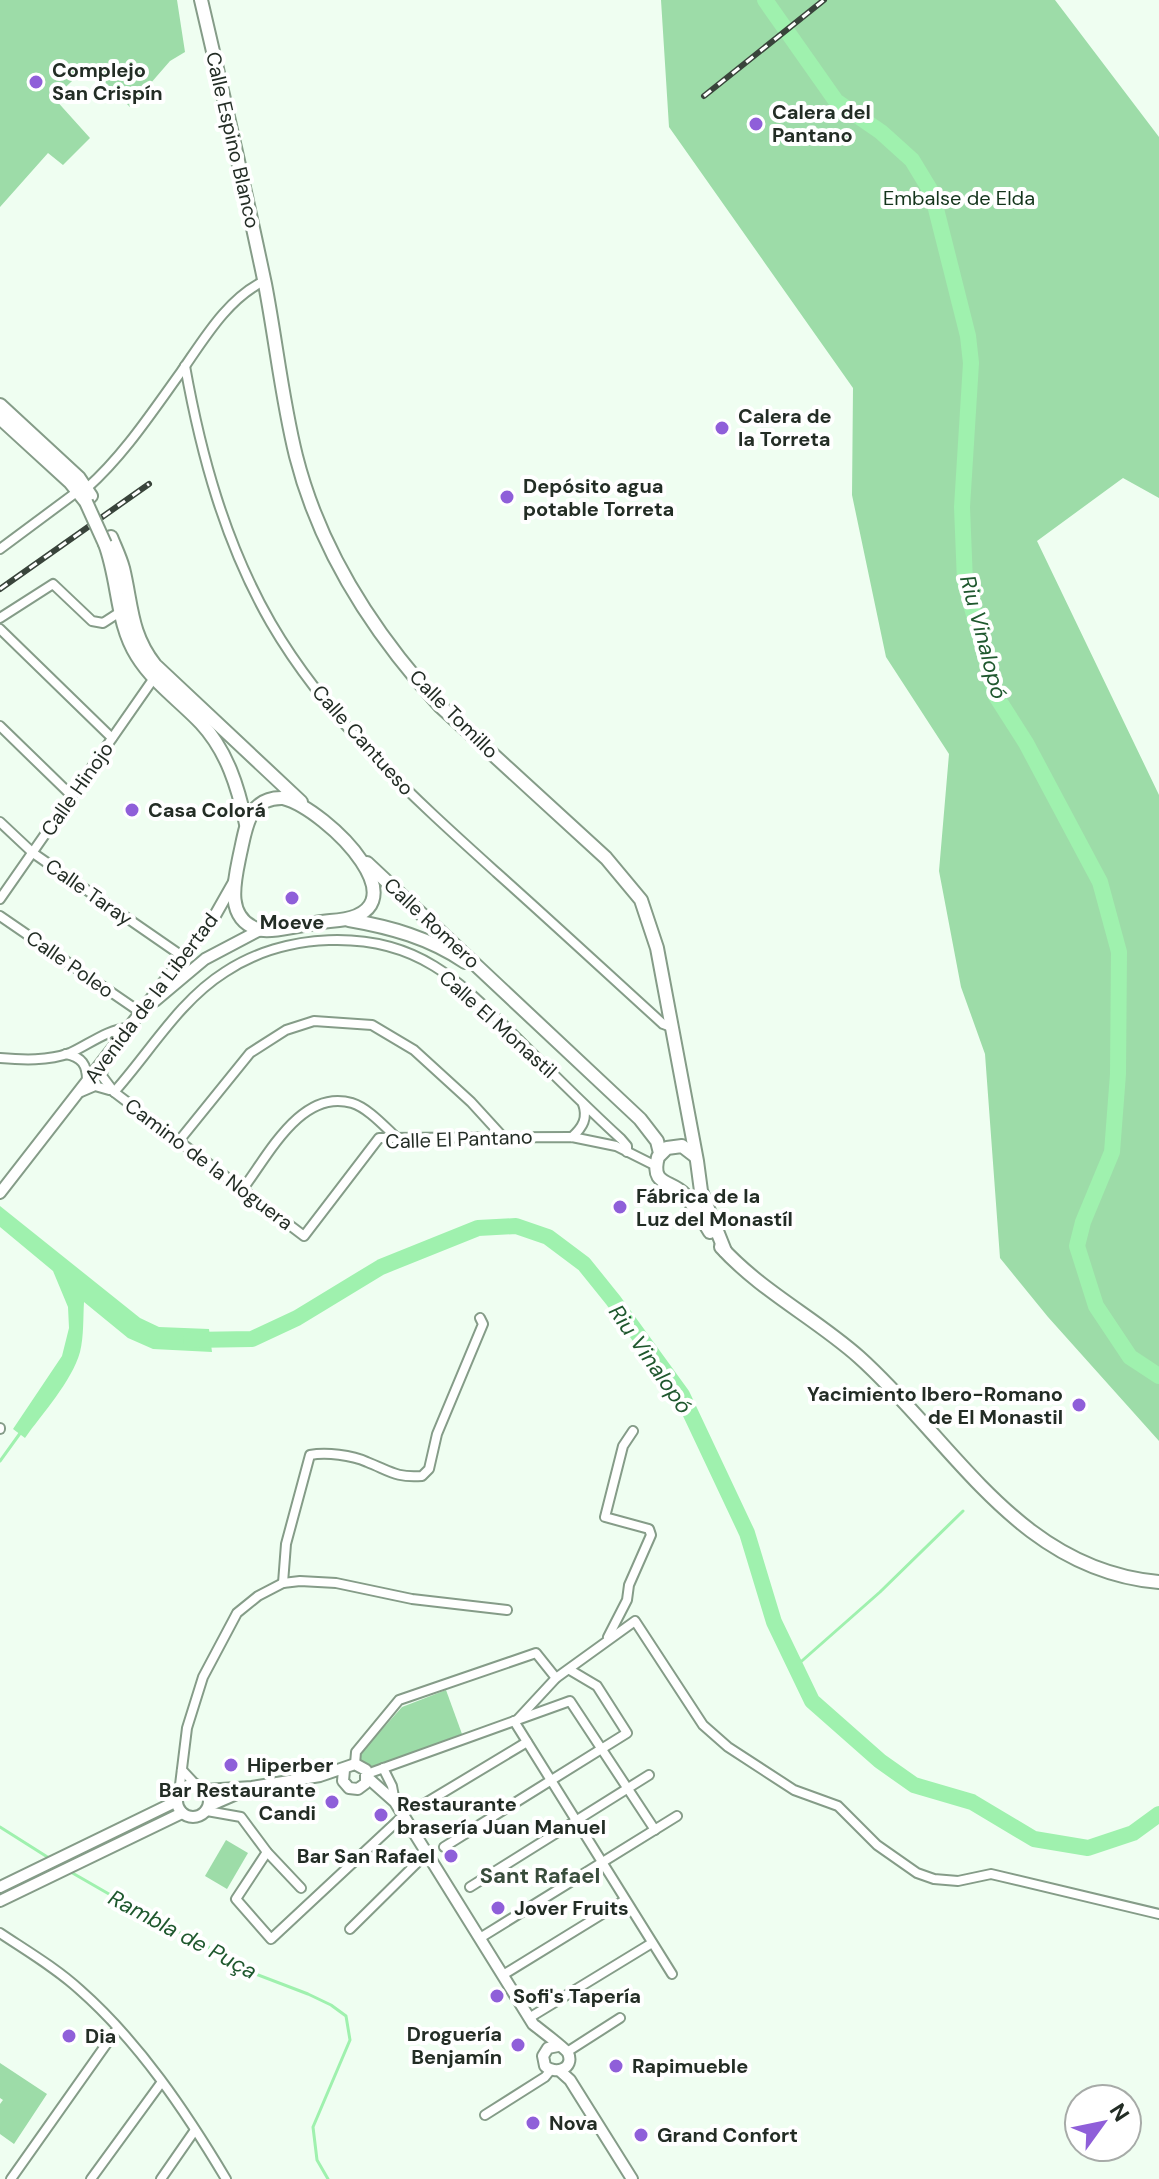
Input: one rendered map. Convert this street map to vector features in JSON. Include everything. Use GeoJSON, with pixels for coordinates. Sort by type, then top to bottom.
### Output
{"type":"FeatureCollection","features":[{"type":"Feature","properties":{"kind":"main road","name":"Calle Espino Blanco"},"geometry":{"type":"LineString","coordinates":[[201,0],[264,281]]}},
{"type":"Feature","properties":{"kind":"main road","name":"Calle Tomillo"},"geometry":{"type":"LineString","coordinates":[[264,281],[296,457],[318,520],[342,573],[379,632],[440,706],[596,848],[641,900],[654,934],[695,1156]]}},
{"type":"Feature","properties":{"kind":"main road"},"geometry":{"type":"LineString","coordinates":[[0,405],[86,494],[122,564],[132,620],[144,651],[197,712],[213,737],[236,786],[246,824]]}},
{"type":"Feature","properties":{"kind":"main road"},"geometry":{"type":"LineString","coordinates":[[0,418],[86,494]]}},
{"type":"Feature","properties":{"kind":"main road"},"geometry":{"type":"LineString","coordinates":[[108,541],[120,612],[129,643],[154,678],[307,807],[362,858],[373,882],[372,898],[365,909],[349,920],[260,930],[247,924],[238,912],[234,898],[246,824],[255,809],[271,798],[289,799],[307,807]]}},
{"type":"Feature","properties":{"kind":"main road","name":"Calle Romero"},"geometry":{"type":"LineString","coordinates":[[362,858],[640,1119],[676,1145]]}},
{"type":"Feature","properties":{"kind":"main road","name":"Calle Romero"},"geometry":{"type":"LineString","coordinates":[[349,920],[377,924],[433,943],[501,990]]}},
{"type":"Feature","properties":{"kind":"main road","name":"Calle Tomillo"},"geometry":{"type":"LineString","coordinates":[[676,1145],[685,1129],[687,1116]]}},
{"type":"Feature","properties":{"kind":"main road","name":"Calle Romero"},"geometry":{"type":"LineString","coordinates":[[640,1119],[657,1141],[658,1160]]}},
{"type":"Feature","properties":{"kind":"main road"},"geometry":{"type":"LineString","coordinates":[[725,1251],[710,1217],[695,1156],[686,1147],[676,1145],[658,1160],[664,1183],[676,1187],[725,1251],[752,1276],[871,1367],[986,1492],[1030,1531],[1073,1559],[1135,1580],[1159,1582]]}},
{"type":"Feature","properties":{"kind":"main road"},"geometry":{"type":"LineString","coordinates":[[676,1187],[691,1182],[697,1172]]}},
{"type":"Feature","properties":{"kind":"street"},"geometry":{"type":"LineString","coordinates":[[0,549],[86,494],[111,467],[227,310],[264,281]]}},
{"type":"Feature","properties":{"kind":"street","name":"Calle Cantueso"},"geometry":{"type":"LineString","coordinates":[[185,366],[209,479],[228,534],[270,622],[312,686],[363,746],[443,824],[663,1024],[671,1027]]}},
{"type":"Feature","properties":{"kind":"street"},"geometry":{"type":"LineString","coordinates":[[0,618],[53,584],[92,621],[103,623],[120,612]]}},
{"type":"Feature","properties":{"kind":"street"},"geometry":{"type":"LineString","coordinates":[[0,629],[112,738]]}},
{"type":"Feature","properties":{"kind":"street","name":"Calle Hinojo"},"geometry":{"type":"LineString","coordinates":[[0,899],[154,678]]}},
{"type":"Feature","properties":{"kind":"street"},"geometry":{"type":"LineString","coordinates":[[0,726],[72,796]]}},
{"type":"Feature","properties":{"kind":"street","name":"Calle Taray"},"geometry":{"type":"LineString","coordinates":[[0,822],[33,853],[182,956]]}},
{"type":"Feature","properties":{"kind":"street","name":"Avenida de la Libertad"},"geometry":{"type":"LineString","coordinates":[[0,1193],[213,919],[235,881]]}},
{"type":"Feature","properties":{"kind":"street","name":"Calle Poleo"},"geometry":{"type":"LineString","coordinates":[[0,916],[140,1012]]}},
{"type":"Feature","properties":{"kind":"street"},"geometry":{"type":"LineString","coordinates":[[0,1058],[25,1060],[65,1054],[131,1025],[192,968],[260,930]]}},
{"type":"Feature","properties":{"kind":"street","name":"Calle El Monastil"},"geometry":{"type":"LineString","coordinates":[[114,1092],[174,1019],[224,972],[261,953],[336,940],[393,947],[434,966],[489,1011],[621,1139],[627,1146],[627,1152]]}},
{"type":"Feature","properties":{"kind":"street"},"geometry":{"type":"LineString","coordinates":[[178,1142],[250,1053],[286,1030],[314,1021],[372,1025],[414,1050],[471,1102],[503,1137]]}},
{"type":"Feature","properties":{"kind":"street"},"geometry":{"type":"LineString","coordinates":[[65,1054],[79,1058],[86,1067],[87,1080]]}},
{"type":"Feature","properties":{"kind":"street"},"geometry":{"type":"LineString","coordinates":[[105,1057],[102,1076],[114,1092]]}},
{"type":"Feature","properties":{"kind":"street"},"geometry":{"type":"LineString","coordinates":[[78,1093],[95,1086],[114,1092]]}},
{"type":"Feature","properties":{"kind":"street","name":"Camino de la Noguera"},"geometry":{"type":"LineString","coordinates":[[114,1092],[304,1236]]}},
{"type":"Feature","properties":{"kind":"street"},"geometry":{"type":"LineString","coordinates":[[242,1190],[305,1111],[330,1100],[354,1104],[396,1137]]}},
{"type":"Feature","properties":{"kind":"street"},"geometry":{"type":"LineString","coordinates":[[572,1137],[582,1127],[586,1113],[582,1101]]}},
{"type":"Feature","properties":{"kind":"street","name":"Calle El Pantano"},"geometry":{"type":"LineString","coordinates":[[304,1236],[379,1138],[572,1137],[602,1142],[658,1160]]}},
{"type":"Feature","properties":{"kind":"street"},"geometry":{"type":"LineString","coordinates":[[283,1583],[286,1544],[310,1455],[319,1453],[365,1460],[392,1474],[422,1476],[429,1469],[437,1434],[483,1324],[480,1318]]}},
{"type":"Feature","properties":{"kind":"street"},"geometry":{"type":"LineString","coordinates":[[607,1640],[627,1600],[629,1585],[651,1535],[649,1529],[605,1517],[623,1446],[633,1431]]}},
{"type":"Feature","properties":{"kind":"street"},"geometry":{"type":"LineString","coordinates":[[182,1813],[178,1797],[192,1708],[203,1677],[237,1613],[258,1596],[283,1583],[336,1583],[412,1599],[507,1610]]}},
{"type":"Feature","properties":{"kind":"street"},"geometry":{"type":"LineString","coordinates":[[516,1720],[556,1678],[635,1621],[703,1725],[728,1747],[782,1782],[838,1806],[877,1845],[917,1873],[934,1879],[958,1881],[991,1874],[1159,1914]]}},
{"type":"Feature","properties":{"kind":"street"},"geometry":{"type":"LineString","coordinates":[[0,1887],[178,1797],[188,1786],[252,1787],[343,1775],[355,1764],[356,1752],[399,1700],[536,1653],[556,1678]]}},
{"type":"Feature","properties":{"kind":"street"},"geometry":{"type":"LineString","coordinates":[[444,1847],[627,1733],[597,1686],[570,1670]]}},
{"type":"Feature","properties":{"kind":"street"},"geometry":{"type":"LineString","coordinates":[[343,1775],[352,1789],[383,1768],[570,1701],[655,1830]]}},
{"type":"Feature","properties":{"kind":"street"},"geometry":{"type":"LineString","coordinates":[[516,1720],[672,1974]]}},
{"type":"Feature","properties":{"kind":"street"},"geometry":{"type":"LineString","coordinates":[[419,1807],[527,1742]]}},
{"type":"Feature","properties":{"kind":"street"},"geometry":{"type":"LineString","coordinates":[[355,1764],[363,1767],[366,1779],[391,1799],[404,1815],[531,2021],[543,2063],[559,2069],[570,2080],[632,2179]]}},
{"type":"Feature","properties":{"kind":"street"},"geometry":{"type":"LineString","coordinates":[[383,1768],[392,1786],[391,1799]]}},
{"type":"Feature","properties":{"kind":"street"},"geometry":{"type":"LineString","coordinates":[[182,1770],[209,1796],[208,1808]]}},
{"type":"Feature","properties":{"kind":"street"},"geometry":{"type":"LineString","coordinates":[[470,1887],[649,1775]]}},
{"type":"Feature","properties":{"kind":"street"},"geometry":{"type":"LineString","coordinates":[[1,1901],[182,1813],[195,1818],[208,1808],[252,1787]]}},
{"type":"Feature","properties":{"kind":"street"},"geometry":{"type":"LineString","coordinates":[[208,1808],[241,1817],[267,1852],[301,1888]]}},
{"type":"Feature","properties":{"kind":"street"},"geometry":{"type":"LineString","coordinates":[[267,1852],[236,1899],[271,1939],[404,1815]]}},
{"type":"Feature","properties":{"kind":"street"},"geometry":{"type":"LineString","coordinates":[[480,1938],[677,1816]]}},
{"type":"Feature","properties":{"kind":"street"},"geometry":{"type":"LineString","coordinates":[[350,1929],[427,1853]]}},
{"type":"Feature","properties":{"kind":"street"},"geometry":{"type":"LineString","coordinates":[[503,1975],[625,1900]]}},
{"type":"Feature","properties":{"kind":"street"},"geometry":{"type":"LineString","coordinates":[[0,1933],[78,1988],[117,2029],[161,2083],[226,2179]]}},
{"type":"Feature","properties":{"kind":"street"},"geometry":{"type":"LineString","coordinates":[[531,2021],[652,1943]]}},
{"type":"Feature","properties":{"kind":"street"},"geometry":{"type":"LineString","coordinates":[[543,2056],[548,2048],[562,2049],[620,2018]]}},
{"type":"Feature","properties":{"kind":"street"},"geometry":{"type":"LineString","coordinates":[[485,2115],[559,2069],[569,2059],[531,2021]]}},
{"type":"Feature","properties":{"kind":"street"},"geometry":{"type":"LineString","coordinates":[[11,2179],[117,2029]]}},
{"type":"Feature","properties":{"kind":"street"},"geometry":{"type":"LineString","coordinates":[[91,2179],[161,2083]]}},
{"type":"Feature","properties":{"kind":"street"},"geometry":{"type":"LineString","coordinates":[[161,2179],[195,2130]]}},
{"type":"Feature","properties":{"kind":"green space","name":"Complejo San Crispín"},"geometry":{"type":"Polygon","coordinates":[[[0,0],[177,0],[185,52],[170,61],[130,107],[88,66],[54,98],[90,138],[63,165],[48,153],[0,207],[0,0]]]}},
{"type":"Feature","properties":{"kind":"green space","name":"Embalse de Elda"},"geometry":{"type":"Polygon","coordinates":[[[661,0],[1055,0],[1159,137],[1159,498],[1123,478],[1037,541],[1159,795],[1159,1441],[1048,1317],[1000,1258],[985,1054],[961,987],[939,871],[949,754],[886,657],[852,495],[853,388],[669,127],[661,0]]]}},
{"type":"Feature","properties":{"kind":"green space"},"geometry":{"type":"Polygon","coordinates":[[[446,1690],[462,1734],[371,1768],[360,1759],[361,1753],[402,1707],[446,1690]]]}},
{"type":"Feature","properties":{"kind":"green space"},"geometry":{"type":"Polygon","coordinates":[[[226,1840],[248,1853],[227,1889],[205,1876],[226,1840]]]}},
{"type":"Feature","properties":{"kind":"green space"},"geometry":{"type":"Polygon","coordinates":[[[0,2063],[47,2094],[14,2144],[0,2134],[0,2104],[3,2100],[0,2098],[0,2063]]]}},
{"type":"Feature","properties":{"kind":"shaded area"},"geometry":{"type":"Polygon","coordinates":[[[0,1206],[140,1318],[159,1327],[209,1329],[212,1352],[153,1349],[128,1338],[84,1302],[82,1340],[76,1363],[64,1386],[25,1438],[13,1429],[62,1356],[69,1328],[68,1307],[53,1271],[0,1227],[0,1206]]]}},
{"type":"Feature","properties":{"kind":"waterway","name":"Riu Vinalopó"},"geometry":{"type":"LineString","coordinates":[[765,0],[836,101],[881,132],[912,160],[932,193],[968,336],[971,363],[962,507],[965,582],[996,696],[1026,743],[1100,882],[1119,952],[1118,1074],[1112,1152],[1083,1222],[1077,1246],[1096,1306],[1130,1357],[1159,1376]]}},
{"type":"Feature","properties":{"kind":"waterway","name":"Riu Vinalopó"},"geometry":{"type":"LineString","coordinates":[[191,1340],[252,1339],[297,1318],[381,1267],[478,1228],[516,1226],[548,1237],[584,1264],[682,1395],[747,1533],[774,1622],[812,1701],[880,1761],[914,1785],[972,1802],[1034,1839],[1088,1848],[1133,1833],[1159,1814]]}},
{"type":"Feature","properties":{"kind":"waterway","name":"Rambla de Puça"},"geometry":{"type":"LineString","coordinates":[[0,1461],[21,1432]]}},
{"type":"Feature","properties":{"kind":"waterway"},"geometry":{"type":"LineString","coordinates":[[795,1667],[880,1592],[963,1511]]}},
{"type":"Feature","properties":{"kind":"waterway","name":"Rambla de Puça"},"geometry":{"type":"LineString","coordinates":[[0,1827],[49,1858]]}},
{"type":"Feature","properties":{"kind":"waterway","name":"Rambla de Puça"},"geometry":{"type":"LineString","coordinates":[[69,1871],[161,1924],[206,1945],[227,1963],[308,1994],[346,2016],[350,2040],[313,2127],[317,2160],[328,2179]]}},
{"type":"Feature","properties":{"kind":"railway"},"geometry":{"type":"LineString","coordinates":[[704,96],[824,0]]}},
{"type":"Feature","properties":{"kind":"railway"},"geometry":{"type":"LineString","coordinates":[[0,589],[149,484]]}},
{"type":"Feature","properties":{"kind":"place","name":"Complejo San Crispín"},"geometry":{"type":"Point","coordinates":[36,82]}},
{"type":"Feature","properties":{"kind":"place","name":"Calera del Pantano"},"geometry":{"type":"Point","coordinates":[756,124]}},
{"type":"Feature","properties":{"kind":"place","name":"Calera de la Torreta"},"geometry":{"type":"Point","coordinates":[722,428]}},
{"type":"Feature","properties":{"kind":"place","name":"Depósito agua potable Torreta"},"geometry":{"type":"Point","coordinates":[507,497]}},
{"type":"Feature","properties":{"kind":"place","name":"Casa Colorá"},"geometry":{"type":"Point","coordinates":[132,810]}},
{"type":"Feature","properties":{"kind":"place","name":"Moeve"},"geometry":{"type":"Point","coordinates":[292,898]}},
{"type":"Feature","properties":{"kind":"place","name":"Fábrica de la Luz del Monastíl"},"geometry":{"type":"Point","coordinates":[620,1207]}},
{"type":"Feature","properties":{"kind":"place","name":"Yacimiento Ibero-Romano de El Monastil"},"geometry":{"type":"Point","coordinates":[1079,1405]}},
{"type":"Feature","properties":{"kind":"place","name":"Hiperber"},"geometry":{"type":"Point","coordinates":[231,1765]}},
{"type":"Feature","properties":{"kind":"place","name":"Bar Restaurante Candi"},"geometry":{"type":"Point","coordinates":[332,1802]}},
{"type":"Feature","properties":{"kind":"place","name":"Restaurante brasería Juan Manuel"},"geometry":{"type":"Point","coordinates":[381,1815]}},
{"type":"Feature","properties":{"kind":"place","name":"Bar San Rafael"},"geometry":{"type":"Point","coordinates":[451,1856]}},
{"type":"Feature","properties":{"kind":"place","name":"Jover Fruits"},"geometry":{"type":"Point","coordinates":[498,1908]}},
{"type":"Feature","properties":{"kind":"place","name":"Sofi's Tapería"},"geometry":{"type":"Point","coordinates":[497,1996]}},
{"type":"Feature","properties":{"kind":"place","name":"Dia"},"geometry":{"type":"Point","coordinates":[69,2036]}},
{"type":"Feature","properties":{"kind":"place","name":"Droguería Benjamín"},"geometry":{"type":"Point","coordinates":[518,2045]}},
{"type":"Feature","properties":{"kind":"place","name":"Rapimueble"},"geometry":{"type":"Point","coordinates":[616,2066]}},
{"type":"Feature","properties":{"kind":"place","name":"Nova"},"geometry":{"type":"Point","coordinates":[533,2123]}},
{"type":"Feature","properties":{"kind":"place","name":"Grand Confort"},"geometry":{"type":"Point","coordinates":[641,2135]}},
{"type":"Feature","properties":{"kind":"district","name":"Sant Rafael"},"geometry":{"type":"Point","coordinates":[540,1875]}}]}
